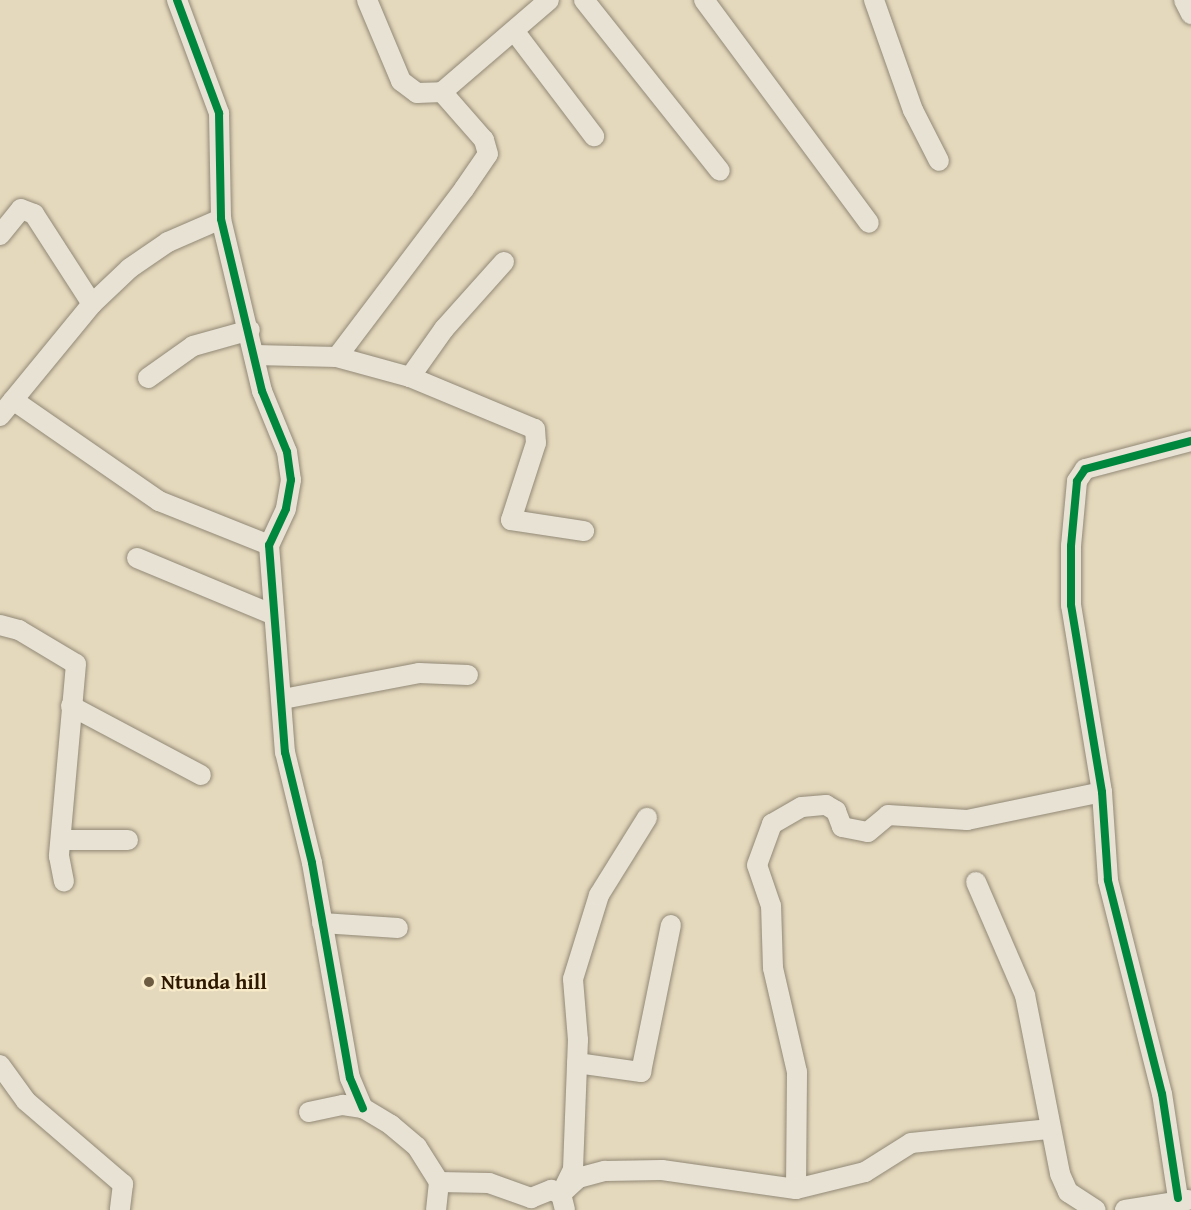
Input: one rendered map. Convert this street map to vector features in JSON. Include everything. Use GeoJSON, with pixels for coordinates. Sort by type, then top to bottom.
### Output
{"type":"FeatureCollection","features":[{"type":"Feature","properties":{"kind":"street"},"geometry":{"type":"LineString","coordinates":[[177,0],[219,113],[221,219],[250,330],[262,391],[287,452],[291,480],[286,509],[269,545],[283,699],[285,752],[322,923],[350,1078],[363,1108]]}},
{"type":"Feature","properties":{"kind":"street"},"geometry":{"type":"LineString","coordinates":[[368,0],[401,81],[417,93],[442,92],[549,0]]}},
{"type":"Feature","properties":{"kind":"street"},"geometry":{"type":"LineString","coordinates":[[584,0],[720,171]]}},
{"type":"Feature","properties":{"kind":"street"},"geometry":{"type":"LineString","coordinates":[[704,0],[869,223]]}},
{"type":"Feature","properties":{"kind":"street"},"geometry":{"type":"LineString","coordinates":[[874,0],[913,110],[939,161]]}},
{"type":"Feature","properties":{"kind":"street"},"geometry":{"type":"LineString","coordinates":[[1184,0],[1191,14]]}},
{"type":"Feature","properties":{"kind":"street"},"geometry":{"type":"LineString","coordinates":[[514,32],[594,136]]}},
{"type":"Feature","properties":{"kind":"street"},"geometry":{"type":"LineString","coordinates":[[337,357],[488,154],[484,140],[442,92]]}},
{"type":"Feature","properties":{"kind":"street"},"geometry":{"type":"LineString","coordinates":[[0,235],[13,215],[28,209],[92,304]]}},
{"type":"Feature","properties":{"kind":"street"},"geometry":{"type":"LineString","coordinates":[[0,416],[92,304],[168,242],[221,219]]}},
{"type":"Feature","properties":{"kind":"street"},"geometry":{"type":"LineString","coordinates":[[410,377],[444,329],[504,262]]}},
{"type":"Feature","properties":{"kind":"street"},"geometry":{"type":"LineString","coordinates":[[148,378],[193,346],[250,330]]}},
{"type":"Feature","properties":{"kind":"street"},"geometry":{"type":"LineString","coordinates":[[255,355],[337,357],[410,377],[535,429],[536,443],[511,520],[584,531]]}},
{"type":"Feature","properties":{"kind":"street"},"geometry":{"type":"LineString","coordinates":[[13,400],[159,501],[269,545]]}},
{"type":"Feature","properties":{"kind":"street"},"geometry":{"type":"LineString","coordinates":[[1125,1210],[1184,1199],[1160,1083],[1108,880],[1102,792],[1071,605],[1077,481],[1095,464],[1191,441]]}},
{"type":"Feature","properties":{"kind":"street"},"geometry":{"type":"LineString","coordinates":[[137,558],[274,615]]}},
{"type":"Feature","properties":{"kind":"street"},"geometry":{"type":"LineString","coordinates":[[0,625],[19,630],[76,664],[61,840],[64,882]]}},
{"type":"Feature","properties":{"kind":"street"},"geometry":{"type":"LineString","coordinates":[[283,699],[419,673],[468,675]]}},
{"type":"Feature","properties":{"kind":"street"},"geometry":{"type":"LineString","coordinates":[[71,706],[201,775]]}},
{"type":"Feature","properties":{"kind":"street"},"geometry":{"type":"LineString","coordinates":[[796,1189],[797,1071],[774,969],[771,906],[757,865],[772,824],[802,807],[826,805],[836,811],[842,827],[868,832],[888,815],[967,820],[1102,792]]}},
{"type":"Feature","properties":{"kind":"street"},"geometry":{"type":"LineString","coordinates":[[563,1202],[573,1169],[577,1063],[573,979],[600,895],[647,818]]}},
{"type":"Feature","properties":{"kind":"street"},"geometry":{"type":"LineString","coordinates":[[61,840],[128,840]]}},
{"type":"Feature","properties":{"kind":"street"},"geometry":{"type":"LineString","coordinates":[[976,882],[1026,994],[1050,1129],[1068,1192],[1096,1210]]}},
{"type":"Feature","properties":{"kind":"street"},"geometry":{"type":"LineString","coordinates":[[322,923],[398,928]]}},
{"type":"Feature","properties":{"kind":"street"},"geometry":{"type":"LineString","coordinates":[[577,1063],[640,1072],[671,925]]}},
{"type":"Feature","properties":{"kind":"street"},"geometry":{"type":"LineString","coordinates":[[1,1071],[64,1137],[123,1184],[120,1210]]}},
{"type":"Feature","properties":{"kind":"street"},"geometry":{"type":"LineString","coordinates":[[309,1112],[343,1105],[363,1108],[417,1147],[440,1182],[436,1210]]}},
{"type":"Feature","properties":{"kind":"street"},"geometry":{"type":"LineString","coordinates":[[563,1202],[579,1178],[624,1168],[796,1189],[865,1172],[911,1143],[1050,1129]]}},
{"type":"Feature","properties":{"kind":"street"},"geometry":{"type":"LineString","coordinates":[[440,1182],[489,1183],[531,1198],[551,1190],[563,1202]]}},
{"type":"Feature","properties":{"kind":"cycle path"},"geometry":{"type":"LineString","coordinates":[[177,0],[219,113],[221,219],[262,391],[287,452],[291,480],[286,509],[269,545],[285,752],[312,863],[350,1078],[363,1108]]}},
{"type":"Feature","properties":{"kind":"cycle path"},"geometry":{"type":"LineString","coordinates":[[1178,1198],[1162,1094],[1108,880],[1102,792],[1071,605],[1071,546],[1077,481],[1085,469],[1191,441]]}},
{"type":"Feature","properties":{"kind":"place","name":"Ntunda hill"},"geometry":{"type":"Point","coordinates":[149,982]}}]}
